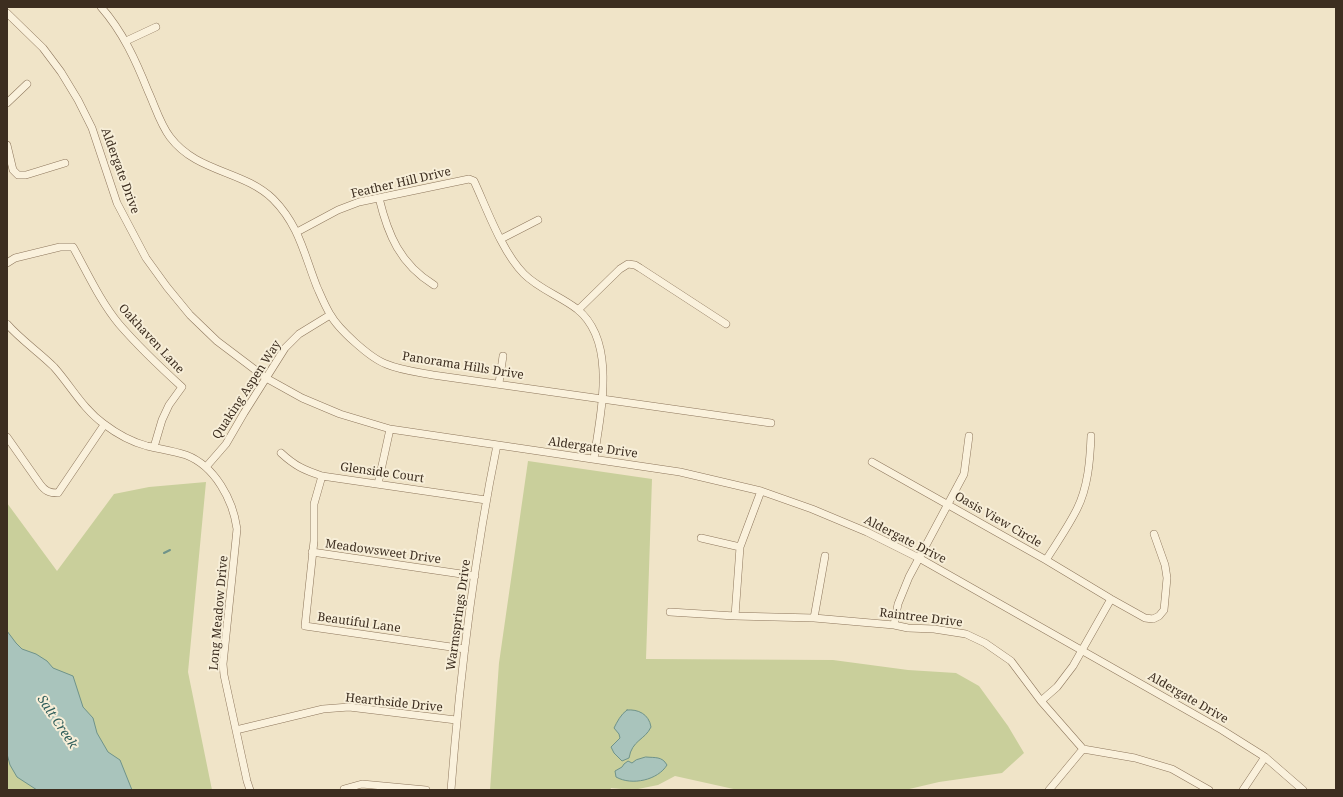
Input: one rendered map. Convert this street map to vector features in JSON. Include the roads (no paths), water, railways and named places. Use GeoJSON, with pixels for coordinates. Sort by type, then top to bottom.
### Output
{"type":"FeatureCollection","features":[{"type":"Feature","properties":{"kind":"street","name":"Panorama Hills Drive"},"geometry":{"type":"LineString","coordinates":[[101,7],[112,19],[126,41],[161,122],[174,142],[188,155],[202,164],[245,181],[272,198],[289,218],[297,232],[317,287],[330,315],[348,336],[365,352],[385,364],[433,375],[499,383],[771,423]]}},
{"type":"Feature","properties":{"kind":"street","name":"Aldergate Drive"},"geometry":{"type":"LineString","coordinates":[[7,13],[43,48],[61,72],[78,100],[92,128],[117,203],[146,258],[190,315],[217,341],[266,378],[302,398],[340,414],[390,429],[680,472],[761,491],[812,509],[866,532],[919,558],[1222,730],[1265,757],[1303,790]]}},
{"type":"Feature","properties":{"kind":"street"},"geometry":{"type":"LineString","coordinates":[[126,41],[156,27]]}},
{"type":"Feature","properties":{"kind":"street"},"geometry":{"type":"LineString","coordinates":[[7,103],[27,84]]}},
{"type":"Feature","properties":{"kind":"street"},"geometry":{"type":"LineString","coordinates":[[7,145],[13,170],[18,175],[26,175],[65,163]]}},
{"type":"Feature","properties":{"kind":"street","name":"Feather Hill Drive"},"geometry":{"type":"LineString","coordinates":[[297,232],[338,210],[359,202],[469,179],[474,181],[500,239]]}},
{"type":"Feature","properties":{"kind":"street"},"geometry":{"type":"LineString","coordinates":[[379,198],[392,240],[400,253],[415,271],[434,285]]}},
{"type":"Feature","properties":{"kind":"street"},"geometry":{"type":"LineString","coordinates":[[538,220],[500,239],[512,259],[524,274],[538,286],[563,299],[578,310],[592,327],[601,351],[604,380],[594,459]]}},
{"type":"Feature","properties":{"kind":"street","name":"Oakhaven Lane"},"geometry":{"type":"LineString","coordinates":[[7,263],[15,258],[60,247],[73,247],[97,290],[118,323],[182,388],[169,406],[162,420],[154,447]]}},
{"type":"Feature","properties":{"kind":"street"},"geometry":{"type":"LineString","coordinates":[[578,310],[620,269],[628,264],[635,265],[640,268],[726,324]]}},
{"type":"Feature","properties":{"kind":"street","name":"Quaking Aspen Way"},"geometry":{"type":"LineString","coordinates":[[206,467],[226,444],[285,348],[299,334],[330,315]]}},
{"type":"Feature","properties":{"kind":"street"},"geometry":{"type":"LineString","coordinates":[[7,324],[53,367],[89,411],[104,425],[129,440],[187,456],[206,467]]}},
{"type":"Feature","properties":{"kind":"street"},"geometry":{"type":"LineString","coordinates":[[499,383],[503,356]]}},
{"type":"Feature","properties":{"kind":"street"},"geometry":{"type":"LineString","coordinates":[[7,437],[45,491],[58,493],[104,425]]}},
{"type":"Feature","properties":{"kind":"street"},"geometry":{"type":"LineString","coordinates":[[378,484],[390,429]]}},
{"type":"Feature","properties":{"kind":"street"},"geometry":{"type":"LineString","coordinates":[[894,625],[898,604],[909,577],[964,474],[969,436]]}},
{"type":"Feature","properties":{"kind":"street"},"geometry":{"type":"LineString","coordinates":[[1046,560],[1077,509],[1085,486],[1090,458],[1091,436]]}},
{"type":"Feature","properties":{"kind":"street","name":"Warmsprings Drive"},"geometry":{"type":"LineString","coordinates":[[451,790],[456,720],[465,649],[486,500],[497,445]]}},
{"type":"Feature","properties":{"kind":"street","name":"Glenside Court"},"geometry":{"type":"LineString","coordinates":[[281,453],[289,461],[304,470],[322,476],[486,500]]}},
{"type":"Feature","properties":{"kind":"street","name":"Oasis View Circle"},"geometry":{"type":"LineString","coordinates":[[872,462],[1046,560],[1111,599],[1145,618],[1153,620],[1164,610],[1167,578],[1165,565],[1154,534]]}},
{"type":"Feature","properties":{"kind":"street","name":"Long Meadow Drive"},"geometry":{"type":"LineString","coordinates":[[206,467],[223,488],[231,502],[237,529],[223,664],[246,781],[250,790]]}},
{"type":"Feature","properties":{"kind":"street","name":"Beautiful Lane"},"geometry":{"type":"LineString","coordinates":[[322,476],[314,504],[312,552],[305,626],[465,649]]}},
{"type":"Feature","properties":{"kind":"street"},"geometry":{"type":"LineString","coordinates":[[735,616],[740,547],[761,491]]}},
{"type":"Feature","properties":{"kind":"street"},"geometry":{"type":"LineString","coordinates":[[701,538],[740,547]]}},
{"type":"Feature","properties":{"kind":"street","name":"Meadowsweet Drive"},"geometry":{"type":"LineString","coordinates":[[312,552],[475,576]]}},
{"type":"Feature","properties":{"kind":"street"},"geometry":{"type":"LineString","coordinates":[[814,618],[825,556]]}},
{"type":"Feature","properties":{"kind":"street"},"geometry":{"type":"LineString","coordinates":[[1041,701],[1057,687],[1073,666],[1111,599]]}},
{"type":"Feature","properties":{"kind":"street","name":"Raintree Drive"},"geometry":{"type":"LineString","coordinates":[[670,612],[735,616],[814,618],[894,625],[908,628],[934,629],[966,634],[985,643],[1011,661],[1041,701],[1083,749]]}},
{"type":"Feature","properties":{"kind":"street","name":"Hearthside Drive"},"geometry":{"type":"LineString","coordinates":[[236,730],[323,709],[349,707],[456,720]]}},
{"type":"Feature","properties":{"kind":"street"},"geometry":{"type":"LineString","coordinates":[[1049,790],[1083,749],[1135,758],[1172,769],[1209,790]]}},
{"type":"Feature","properties":{"kind":"street"},"geometry":{"type":"LineString","coordinates":[[1243,790],[1265,757]]}},
{"type":"Feature","properties":{"kind":"street"},"geometry":{"type":"LineString","coordinates":[[344,789],[362,784],[426,790]]}},
{"type":"Feature","properties":{"kind":"water","name":"Salt Creek"},"geometry":{"type":"Polygon","coordinates":[[[7,631],[22,649],[36,654],[47,661],[53,668],[73,676],[83,707],[93,718],[97,733],[108,752],[120,760],[132,790],[37,790],[17,777],[10,765],[7,754],[7,631]]]}},
{"type":"Feature","properties":{"kind":"water"},"geometry":{"type":"Polygon","coordinates":[[[627,710],[635,710],[642,713],[650,722],[651,727],[633,747],[629,758],[622,761],[614,753],[611,747],[620,738],[619,734],[614,728],[621,716],[627,710]]]}},
{"type":"Feature","properties":{"kind":"water"},"geometry":{"type":"Polygon","coordinates":[[[646,757],[661,759],[667,765],[663,770],[651,778],[644,780],[629,781],[616,777],[615,771],[628,761],[632,763],[646,757]]]}},
{"type":"Feature","properties":{"kind":"waterway"},"geometry":{"type":"LineString","coordinates":[[164,553],[170,550]]}}]}
